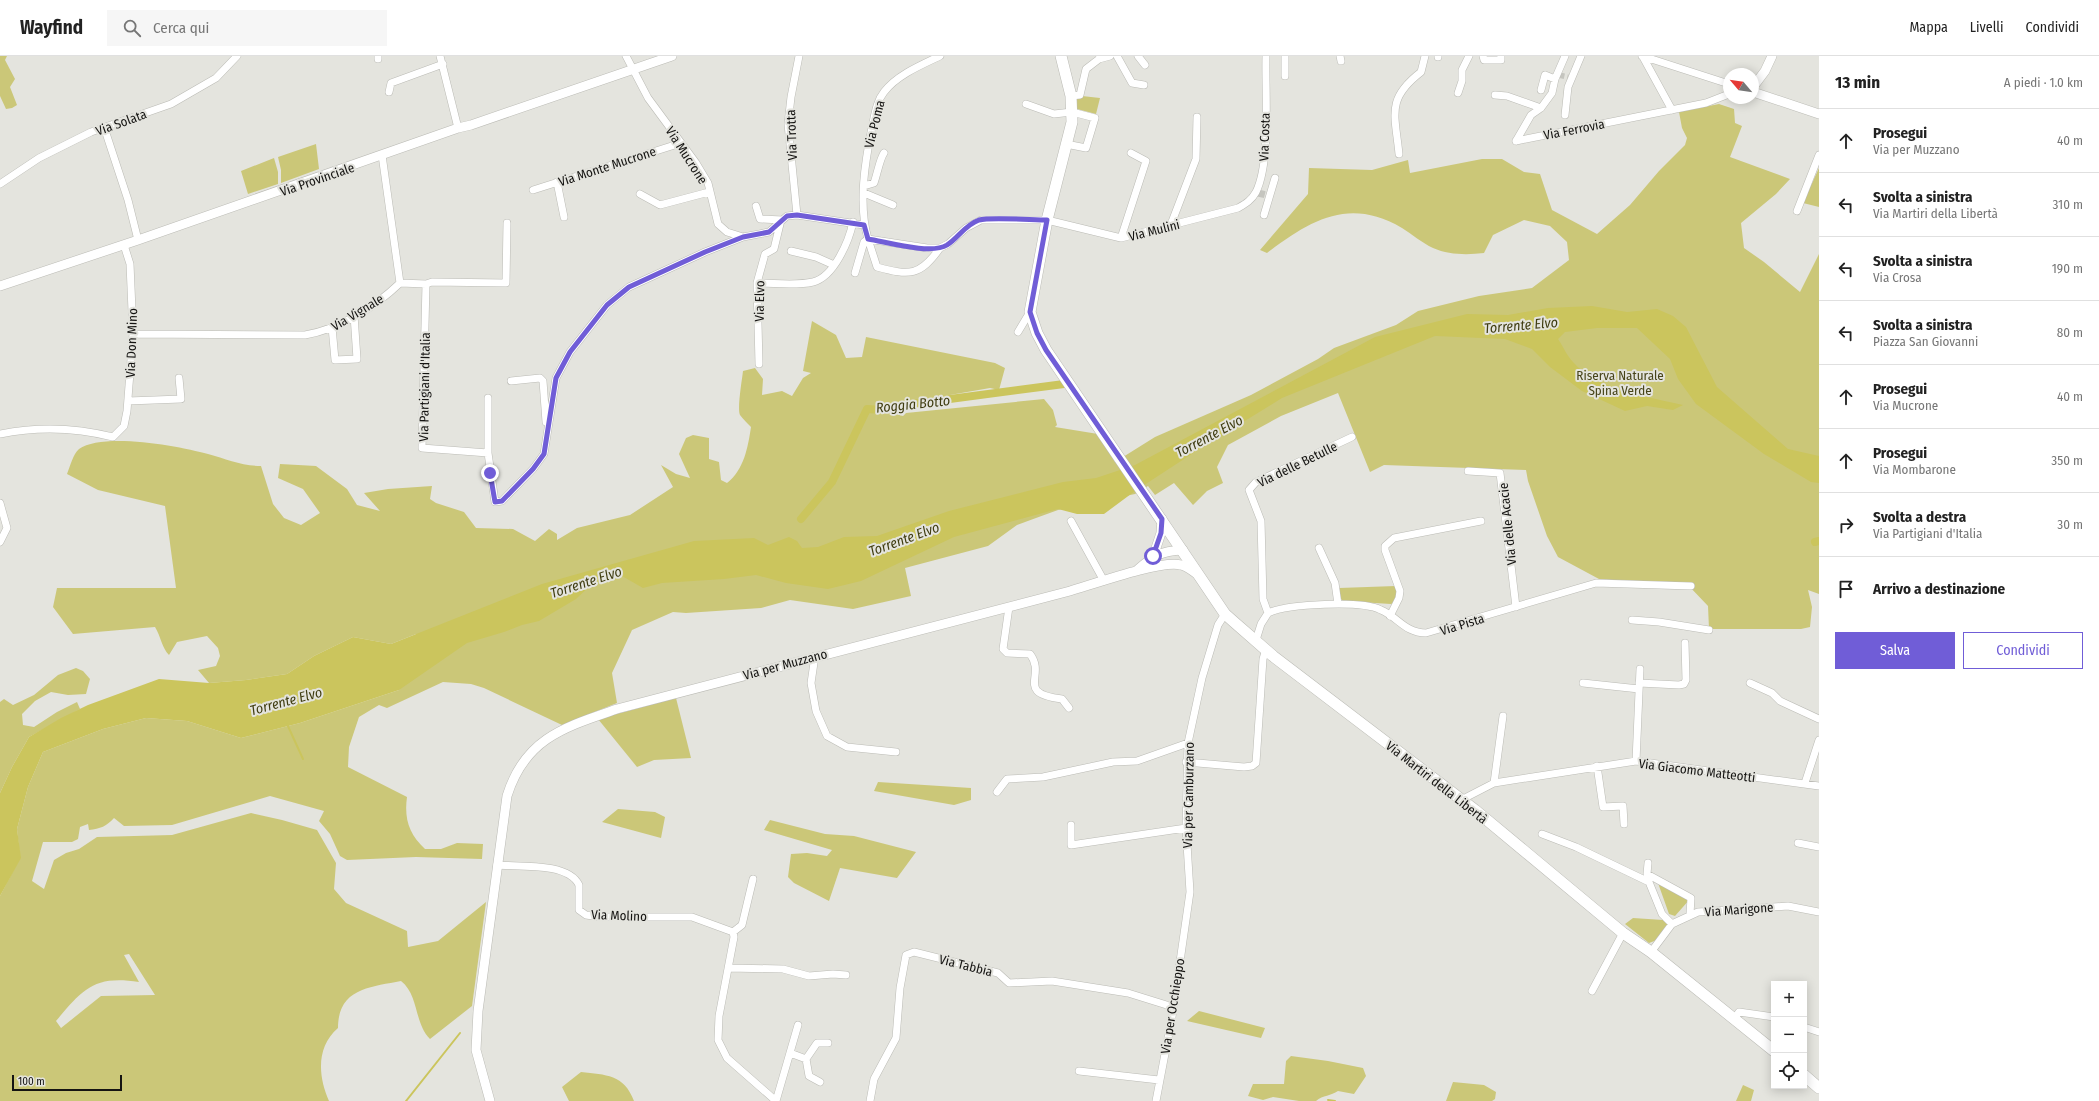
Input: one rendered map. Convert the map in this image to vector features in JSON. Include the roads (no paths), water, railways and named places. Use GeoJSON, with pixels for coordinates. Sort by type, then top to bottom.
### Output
{"type":"FeatureCollection","features":[{"type":"Feature","properties":{"kind":"main road"},"geometry":{"type":"LineString","coordinates":[[1030,312],[1047,220],[1072,122],[1071,96],[1061,56]]}},
{"type":"Feature","properties":{"kind":"main road","name":"Via Martiri della Libertà"},"geometry":{"type":"LineString","coordinates":[[1030,312],[1037,333],[1046,350],[1152,504],[1225,614],[1266,649],[1461,800],[1623,933],[1652,952],[1736,1020]]}},
{"type":"Feature","properties":{"kind":"main road"},"geometry":{"type":"LineString","coordinates":[[1736,1020],[1771,1049]]}},
{"type":"Feature","properties":{"kind":"main road"},"geometry":{"type":"LineString","coordinates":[[1807,1078],[1819,1088]]}},
{"type":"Feature","properties":{"kind":"street","name":"Via Solata"},"geometry":{"type":"LineString","coordinates":[[0,184],[39,158],[104,128],[171,104],[216,78],[238,56]]}},
{"type":"Feature","properties":{"kind":"street"},"geometry":{"type":"LineString","coordinates":[[440,56],[458,128]]}},
{"type":"Feature","properties":{"kind":"street","name":"Via Mucrone"},"geometry":{"type":"LineString","coordinates":[[626,56],[648,98],[708,183],[718,224],[727,232],[743,237]]}},
{"type":"Feature","properties":{"kind":"street","name":"Via Provinciale"},"geometry":{"type":"LineString","coordinates":[[0,286],[124,245],[458,128],[471,126],[672,56]]}},
{"type":"Feature","properties":{"kind":"street","name":"Via Trotta"},"geometry":{"type":"LineString","coordinates":[[797,215],[788,124],[799,56]]}},
{"type":"Feature","properties":{"kind":"street","name":"Via Poma"},"geometry":{"type":"LineString","coordinates":[[940,56],[904,75],[883,93],[877,104],[863,174],[864,225],[878,267],[894,272],[910,272],[920,270],[928,265],[940,248]]}},
{"type":"Feature","properties":{"kind":"street"},"geometry":{"type":"LineString","coordinates":[[1071,96],[1080,95],[1086,69],[1100,58],[1110,56]]}},
{"type":"Feature","properties":{"kind":"street"},"geometry":{"type":"LineString","coordinates":[[1117,56],[1132,83],[1144,85]]}},
{"type":"Feature","properties":{"kind":"street"},"geometry":{"type":"LineString","coordinates":[[1138,56],[1145,65]]}},
{"type":"Feature","properties":{"kind":"street","name":"Via Costa"},"geometry":{"type":"LineString","coordinates":[[1238,208],[1249,202],[1257,192],[1265,159],[1266,56]]}},
{"type":"Feature","properties":{"kind":"street"},"geometry":{"type":"LineString","coordinates":[[1285,56],[1285,76]]}},
{"type":"Feature","properties":{"kind":"street"},"geometry":{"type":"LineString","coordinates":[[1399,154],[1394,113],[1396,100],[1406,84],[1422,72],[1425,56]]}},
{"type":"Feature","properties":{"kind":"street"},"geometry":{"type":"LineString","coordinates":[[1458,92],[1462,81],[1462,70],[1468,56]]}},
{"type":"Feature","properties":{"kind":"street"},"geometry":{"type":"LineString","coordinates":[[1483,56],[1484,60],[1495,61],[1501,60],[1501,56]]}},
{"type":"Feature","properties":{"kind":"street","name":"Via Ferrovia"},"geometry":{"type":"LineString","coordinates":[[1565,56],[1555,78],[1552,93],[1541,108],[1531,114],[1516,141],[1706,103],[1723,96]]}},
{"type":"Feature","properties":{"kind":"street"},"geometry":{"type":"LineString","coordinates":[[1565,115],[1568,87],[1581,56]]}},
{"type":"Feature","properties":{"kind":"street"},"geometry":{"type":"LineString","coordinates":[[1643,56],[1660,59],[1723,82]]}},
{"type":"Feature","properties":{"kind":"street"},"geometry":{"type":"LineString","coordinates":[[1643,56],[1672,110]]}},
{"type":"Feature","properties":{"kind":"street"},"geometry":{"type":"LineString","coordinates":[[1759,79],[1765,71],[1772,56]]}},
{"type":"Feature","properties":{"kind":"street"},"geometry":{"type":"LineString","coordinates":[[389,92],[392,83],[443,64]]}},
{"type":"Feature","properties":{"kind":"street"},"geometry":{"type":"LineString","coordinates":[[1541,90],[1545,75],[1555,78]]}},
{"type":"Feature","properties":{"kind":"street"},"geometry":{"type":"LineString","coordinates":[[1759,94],[1819,114]]}},
{"type":"Feature","properties":{"kind":"street"},"geometry":{"type":"LineString","coordinates":[[1495,95],[1507,96],[1541,108]]}},
{"type":"Feature","properties":{"kind":"street"},"geometry":{"type":"LineString","coordinates":[[1026,104],[1054,116],[1072,112],[1094,118],[1086,148],[1066,144]]}},
{"type":"Feature","properties":{"kind":"street"},"geometry":{"type":"LineString","coordinates":[[1170,227],[1196,159],[1197,117]]}},
{"type":"Feature","properties":{"kind":"street"},"geometry":{"type":"LineString","coordinates":[[104,128],[128,200],[138,240]]}},
{"type":"Feature","properties":{"kind":"street","name":"Via Monte Mucrone"},"geometry":{"type":"LineString","coordinates":[[533,190],[681,143]]}},
{"type":"Feature","properties":{"kind":"street"},"geometry":{"type":"LineString","coordinates":[[884,153],[881,156],[879,170],[874,183],[864,190],[893,205]]}},
{"type":"Feature","properties":{"kind":"street"},"geometry":{"type":"LineString","coordinates":[[1121,238],[1146,161],[1131,153]]}},
{"type":"Feature","properties":{"kind":"street"},"geometry":{"type":"LineString","coordinates":[[382,155],[400,283],[506,283],[507,223]]}},
{"type":"Feature","properties":{"kind":"street"},"geometry":{"type":"LineString","coordinates":[[1797,211],[1819,156]]}},
{"type":"Feature","properties":{"kind":"street"},"geometry":{"type":"LineString","coordinates":[[1264,215],[1268,195],[1275,178]]}},
{"type":"Feature","properties":{"kind":"street"},"geometry":{"type":"LineString","coordinates":[[557,182],[564,217]]}},
{"type":"Feature","properties":{"kind":"street"},"geometry":{"type":"LineString","coordinates":[[640,194],[660,205],[709,192]]}},
{"type":"Feature","properties":{"kind":"street"},"geometry":{"type":"LineString","coordinates":[[756,206],[760,219],[782,220]]}},
{"type":"Feature","properties":{"kind":"street","name":"Via Mulini"},"geometry":{"type":"LineString","coordinates":[[940,248],[948,244],[966,228],[981,220],[1047,220],[1121,238],[1170,227],[1238,208]]}},
{"type":"Feature","properties":{"kind":"street"},"geometry":{"type":"LineString","coordinates":[[488,398],[488,453],[495,502],[502,501],[533,469],[544,454],[556,378],[570,352],[607,305],[629,287],[705,252],[743,237],[769,232],[787,216],[797,215],[853,222],[864,225]]}},
{"type":"Feature","properties":{"kind":"street","name":"Via Elvo"},"geometry":{"type":"LineString","coordinates":[[760,364],[757,283],[765,254],[774,249],[782,220]]}},
{"type":"Feature","properties":{"kind":"street"},"geometry":{"type":"LineString","coordinates":[[757,283],[814,282],[828,274],[846,246],[853,222]]}},
{"type":"Feature","properties":{"kind":"street"},"geometry":{"type":"LineString","coordinates":[[855,273],[864,242],[868,239],[927,248],[940,248]]}},
{"type":"Feature","properties":{"kind":"street","name":"Via Don Mino"},"geometry":{"type":"LineString","coordinates":[[0,434],[21,430],[59,427],[113,436],[124,426],[128,402],[133,334],[130,264],[124,245]]}},
{"type":"Feature","properties":{"kind":"street"},"geometry":{"type":"LineString","coordinates":[[791,251],[834,265]]}},
{"type":"Feature","properties":{"kind":"street","name":"Via Vignale"},"geometry":{"type":"LineString","coordinates":[[133,334],[305,334],[324,331],[354,316],[400,283]]}},
{"type":"Feature","properties":{"kind":"street","name":"Via Partigiani d'Italia"},"geometry":{"type":"LineString","coordinates":[[426,284],[422,448],[488,453]]}},
{"type":"Feature","properties":{"kind":"street"},"geometry":{"type":"LineString","coordinates":[[1018,332],[1030,312]]}},
{"type":"Feature","properties":{"kind":"street"},"geometry":{"type":"LineString","coordinates":[[332,327],[335,360],[357,359],[354,316]]}},
{"type":"Feature","properties":{"kind":"street"},"geometry":{"type":"LineString","coordinates":[[128,402],[181,399],[179,378]]}},
{"type":"Feature","properties":{"kind":"street"},"geometry":{"type":"LineString","coordinates":[[510,381],[540,378],[543,381],[547,432]]}},
{"type":"Feature","properties":{"kind":"street","name":"Via delle Betulle"},"geometry":{"type":"LineString","coordinates":[[1268,613],[1262,599],[1261,521],[1249,490],[1256,482],[1352,437]]}},
{"type":"Feature","properties":{"kind":"street","name":"Via delle Acacie"},"geometry":{"type":"LineString","coordinates":[[1468,470],[1500,473],[1516,607]]}},
{"type":"Feature","properties":{"kind":"street"},"geometry":{"type":"LineString","coordinates":[[0,502],[8,528],[0,542]]}},
{"type":"Feature","properties":{"kind":"street","name":"Via per Muzzano"},"geometry":{"type":"LineString","coordinates":[[1153,556],[1161,533],[1162,519]]}},
{"type":"Feature","properties":{"kind":"street"},"geometry":{"type":"LineString","coordinates":[[1071,521],[1104,581]]}},
{"type":"Feature","properties":{"kind":"street"},"geometry":{"type":"LineString","coordinates":[[1390,616],[1399,598],[1400,591],[1385,550],[1389,542],[1394,538],[1481,521]]}},
{"type":"Feature","properties":{"kind":"street"},"geometry":{"type":"LineString","coordinates":[[1319,548],[1335,583],[1338,604]]}},
{"type":"Feature","properties":{"kind":"street"},"geometry":{"type":"LineString","coordinates":[[1170,564],[1182,550]]}},
{"type":"Feature","properties":{"kind":"street","name":"Via per Muzzano"},"geometry":{"type":"LineString","coordinates":[[1135,572],[1153,556],[1164,552],[1182,550]]}},
{"type":"Feature","properties":{"kind":"street","name":"Via per Muzzano"},"geometry":{"type":"LineString","coordinates":[[490,1101],[476,1050],[479,993],[500,835],[507,796],[512,781],[532,750],[552,735],[573,724],[617,709],[815,656],[1009,607],[1135,572],[1170,564],[1182,565],[1198,574]]}},
{"type":"Feature","properties":{"kind":"street","name":"Via Pista"},"geometry":{"type":"LineString","coordinates":[[1268,613],[1284,609],[1338,604],[1372,607],[1381,610],[1410,631],[1426,633],[1596,583],[1691,586]]}},
{"type":"Feature","properties":{"kind":"street"},"geometry":{"type":"LineString","coordinates":[[1009,607],[1002,649],[1007,653],[1030,654],[1035,660],[1034,685],[1038,693],[1046,697],[1062,699],[1069,708]]}},
{"type":"Feature","properties":{"kind":"street"},"geometry":{"type":"LineString","coordinates":[[1256,640],[1261,624],[1268,613]]}},
{"type":"Feature","properties":{"kind":"street","name":"Via per Camburzano"},"geometry":{"type":"LineString","coordinates":[[1188,910],[1190,892],[1186,828],[1186,762],[1188,743],[1192,716],[1208,656],[1218,625],[1225,614]]}},
{"type":"Feature","properties":{"kind":"street"},"geometry":{"type":"LineString","coordinates":[[1632,620],[1659,622],[1709,630]]}},
{"type":"Feature","properties":{"kind":"street"},"geometry":{"type":"LineString","coordinates":[[1583,684],[1679,686],[1684,684],[1686,680],[1685,643]]}},
{"type":"Feature","properties":{"kind":"street"},"geometry":{"type":"LineString","coordinates":[[1186,762],[1244,767],[1252,766],[1256,763],[1263,659],[1266,649]]}},
{"type":"Feature","properties":{"kind":"street"},"geometry":{"type":"LineString","coordinates":[[815,656],[811,683],[816,711],[827,736],[847,747],[896,752]]}},
{"type":"Feature","properties":{"kind":"street"},"geometry":{"type":"LineString","coordinates":[[1636,761],[1640,669]]}},
{"type":"Feature","properties":{"kind":"street"},"geometry":{"type":"LineString","coordinates":[[1750,682],[1772,693],[1780,701],[1819,719]]}},
{"type":"Feature","properties":{"kind":"street"},"geometry":{"type":"LineString","coordinates":[[1494,783],[1503,716]]}},
{"type":"Feature","properties":{"kind":"street"},"geometry":{"type":"LineString","coordinates":[[1805,783],[1819,740]]}},
{"type":"Feature","properties":{"kind":"street"},"geometry":{"type":"LineString","coordinates":[[997,792],[1007,779],[1043,777],[1113,762],[1137,761],[1188,743]]}},
{"type":"Feature","properties":{"kind":"street","name":"Via Giacomo Matteotti"},"geometry":{"type":"LineString","coordinates":[[1461,800],[1494,783],[1636,761],[1819,786]]}},
{"type":"Feature","properties":{"kind":"street"},"geometry":{"type":"LineString","coordinates":[[1597,766],[1603,807],[1623,806],[1624,824]]}},
{"type":"Feature","properties":{"kind":"street"},"geometry":{"type":"LineString","coordinates":[[1071,825],[1071,845],[1186,828]]}},
{"type":"Feature","properties":{"kind":"street"},"geometry":{"type":"LineString","coordinates":[[1542,834],[1576,847],[1649,882],[1662,914],[1672,924]]}},
{"type":"Feature","properties":{"kind":"street"},"geometry":{"type":"LineString","coordinates":[[1798,843],[1819,847]]}},
{"type":"Feature","properties":{"kind":"street"},"geometry":{"type":"LineString","coordinates":[[1648,863],[1647,874],[1691,898],[1690,914]]}},
{"type":"Feature","properties":{"kind":"street","name":"Via Molino"},"geometry":{"type":"LineString","coordinates":[[497,865],[542,867],[561,872],[573,878],[579,885],[579,910],[586,915],[600,917],[692,917],[733,932]]}},
{"type":"Feature","properties":{"kind":"street"},"geometry":{"type":"LineString","coordinates":[[753,879],[742,925],[733,932],[734,937],[718,1028],[720,1048],[733,1065],[769,1093],[776,1101]]}},
{"type":"Feature","properties":{"kind":"street","name":"Via Marigone"},"geometry":{"type":"LineString","coordinates":[[1652,952],[1672,924],[1690,914],[1711,910],[1788,906],[1819,912]]}},
{"type":"Feature","properties":{"kind":"street","name":"Via per Occhieppo"},"geometry":{"type":"LineString","coordinates":[[1156,1101],[1173,1007],[1188,910]]}},
{"type":"Feature","properties":{"kind":"street"},"geometry":{"type":"LineString","coordinates":[[1592,991],[1623,933]]}},
{"type":"Feature","properties":{"kind":"street","name":"Via Tabbia"},"geometry":{"type":"LineString","coordinates":[[870,1101],[874,1079],[896,1038],[900,988],[906,955],[914,952],[998,973],[1009,983],[1045,981],[1067,983],[1128,993],[1173,1007]]}},
{"type":"Feature","properties":{"kind":"street"},"geometry":{"type":"LineString","coordinates":[[729,968],[783,969],[809,976],[832,974],[846,975]]}},
{"type":"Feature","properties":{"kind":"street"},"geometry":{"type":"LineString","coordinates":[[1736,1020],[1740,1012],[1771,1017]]}},
{"type":"Feature","properties":{"kind":"street"},"geometry":{"type":"LineString","coordinates":[[776,1101],[798,1025]]}},
{"type":"Feature","properties":{"kind":"street"},"geometry":{"type":"LineString","coordinates":[[1807,1027],[1819,1032]]}},
{"type":"Feature","properties":{"kind":"street"},"geometry":{"type":"LineString","coordinates":[[820,1082],[809,1076],[806,1058],[817,1043],[828,1043]]}},
{"type":"Feature","properties":{"kind":"street"},"geometry":{"type":"LineString","coordinates":[[790,1053],[806,1058]]}},
{"type":"Feature","properties":{"kind":"street"},"geometry":{"type":"LineString","coordinates":[[1079,1071],[1159,1080]]}},
{"type":"Feature","properties":{"kind":"water","name":"Torrente Elvo"},"geometry":{"type":"Polygon","coordinates":[[[1592,306],[1627,312],[1657,309],[1673,316],[1686,327],[1717,387],[1788,449],[1819,456],[1819,483],[1811,482],[1764,454],[1696,404],[1678,379],[1670,359],[1637,328],[1597,328],[1565,332],[1558,339],[1569,357],[1583,372],[1609,386],[1683,405],[1673,410],[1647,406],[1625,411],[1582,391],[1550,367],[1532,349],[1505,339],[1435,336],[1282,398],[1204,446],[1135,491],[1104,514],[1077,514],[1058,509],[954,537],[861,581],[828,589],[786,583],[756,575],[724,579],[662,583],[643,588],[622,576],[593,583],[576,599],[539,621],[467,643],[399,690],[300,723],[241,738],[187,721],[146,718],[103,729],[43,752],[28,787],[17,829],[21,858],[0,896],[0,793],[12,767],[29,737],[61,718],[88,705],[159,679],[209,683],[246,680],[287,674],[314,656],[353,637],[391,644],[542,584],[694,541],[754,538],[768,545],[789,537],[797,541],[802,548],[818,547],[844,537],[877,536],[949,511],[1063,482],[1096,478],[1135,465],[1375,337],[1467,314],[1508,315],[1548,308],[1592,306]]]}},
{"type":"Feature","properties":{"kind":"waterway","name":"Roggia Botto"},"geometry":{"type":"LineString","coordinates":[[801,519],[832,482],[867,409],[882,410],[912,404],[1064,384]]}},
{"type":"Feature","properties":{"kind":"waterway"},"geometry":{"type":"LineString","coordinates":[[1815,542],[1819,541]]}},
{"type":"Feature","properties":{"kind":"waterway"},"geometry":{"type":"LineString","coordinates":[[287,724],[303,759]]}},
{"type":"Feature","properties":{"kind":"waterway"},"geometry":{"type":"LineString","coordinates":[[406,1101],[460,1033]]}},
{"type":"Feature","properties":{"kind":"waterway"},"geometry":{"type":"LineString","coordinates":[[1328,1100],[1335,1101]]}},
{"type":"Feature","properties":{"kind":"tunnel"},"geometry":{"type":"LineString","coordinates":[[1559,75],[1568,77]]}},
{"type":"Feature","properties":{"kind":"tunnel"},"geometry":{"type":"LineString","coordinates":[[1258,193],[1266,195]]}},
{"type":"Feature","properties":{"kind":"park label","name":"Riserva Naturale Spina Verde"},"geometry":{"type":"Point","coordinates":[1620,382]}}]}
